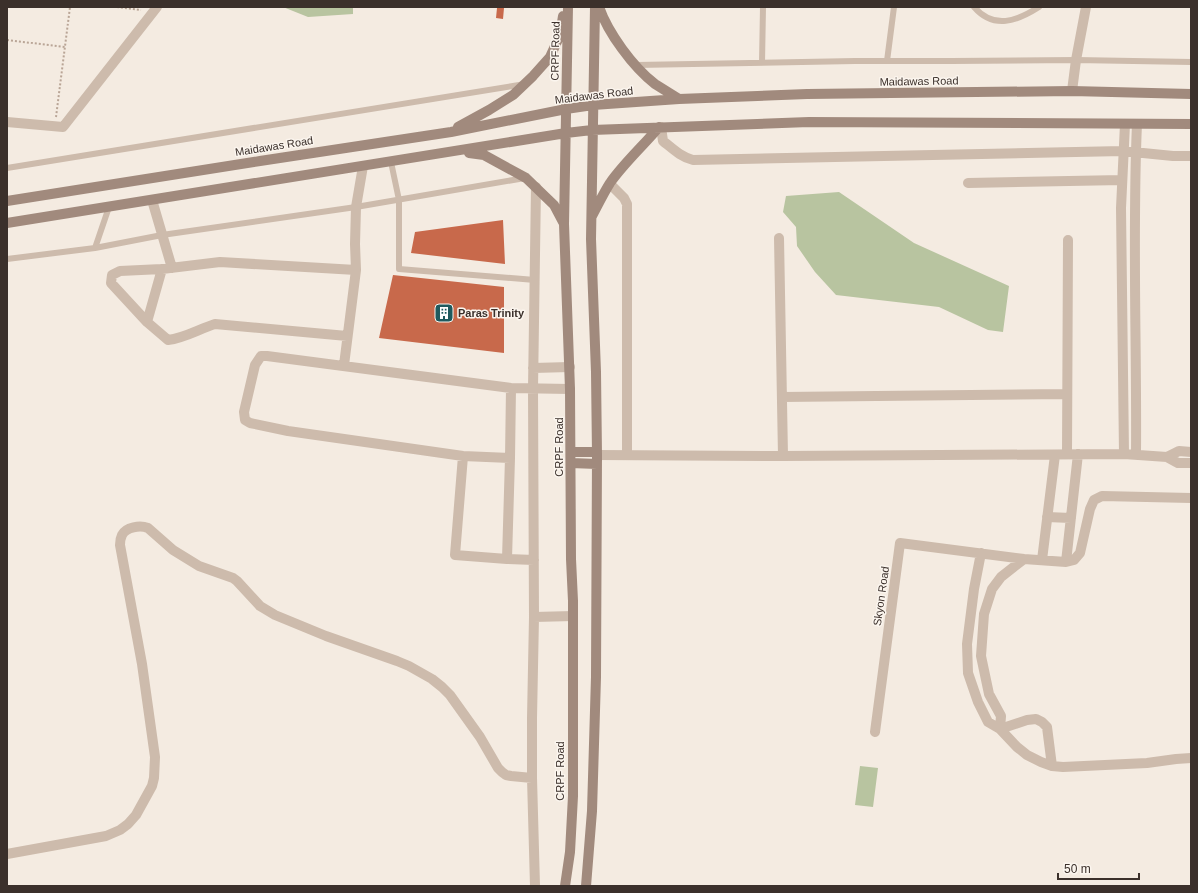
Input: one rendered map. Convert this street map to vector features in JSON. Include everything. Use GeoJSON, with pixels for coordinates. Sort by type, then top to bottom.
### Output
{"type":"FeatureCollection","features":[{"type":"Feature","properties":{"kind":"street"},"geometry":{"type":"LineString","coordinates":[[451,132],[513,95],[525,84],[550,57],[560,35],[567,7]]}},
{"type":"Feature","properties":{"kind":"street","name":"CRPF Road"},"geometry":{"type":"LineString","coordinates":[[565,886],[570,852],[572,796],[573,616],[570,367],[564,224],[567,7]]}},
{"type":"Feature","properties":{"kind":"street"},"geometry":{"type":"LineString","coordinates":[[586,886],[592,811],[596,646],[596,372],[591,239],[594,7]]}},
{"type":"Feature","properties":{"kind":"street"},"geometry":{"type":"LineString","coordinates":[[599,7],[611,31],[636,65],[656,84],[679,98]]}},
{"type":"Feature","properties":{"kind":"street"},"geometry":{"type":"LineString","coordinates":[[1072,91],[1086,7]]}},
{"type":"Feature","properties":{"kind":"street"},"geometry":{"type":"LineString","coordinates":[[7,122],[63,127],[155,10]]}},
{"type":"Feature","properties":{"kind":"street","name":"Maidawas Road"},"geometry":{"type":"LineString","coordinates":[[7,201],[451,132],[593,105],[679,98],[807,94],[1072,91],[1191,94]]}},
{"type":"Feature","properties":{"kind":"street"},"geometry":{"type":"LineString","coordinates":[[7,223],[592,130],[809,122],[1191,124]]}},
{"type":"Feature","properties":{"kind":"street"},"geometry":{"type":"LineString","coordinates":[[1124,124],[1121,208],[1124,454]]}},
{"type":"Feature","properties":{"kind":"street"},"geometry":{"type":"LineString","coordinates":[[1136,455],[1134,206],[1137,124]]}},
{"type":"Feature","properties":{"kind":"street"},"geometry":{"type":"LineString","coordinates":[[660,127],[663,141],[680,155],[693,160],[1123,151],[1173,156],[1191,156]]}},
{"type":"Feature","properties":{"kind":"street"},"geometry":{"type":"LineString","coordinates":[[591,219],[601,198],[610,184],[627,162],[660,127]]}},
{"type":"Feature","properties":{"kind":"street"},"geometry":{"type":"LineString","coordinates":[[451,152],[484,154],[526,178],[554,205],[564,224]]}},
{"type":"Feature","properties":{"kind":"street"},"geometry":{"type":"LineString","coordinates":[[344,365],[356,270],[356,207],[362,166]]}},
{"type":"Feature","properties":{"kind":"street"},"geometry":{"type":"LineString","coordinates":[[968,183],[1122,180]]}},
{"type":"Feature","properties":{"kind":"street"},"geometry":{"type":"LineString","coordinates":[[610,184],[624,198],[627,204],[627,455]]}},
{"type":"Feature","properties":{"kind":"street"},"geometry":{"type":"LineString","coordinates":[[535,886],[532,718],[534,617],[533,368],[536,187]]}},
{"type":"Feature","properties":{"kind":"street"},"geometry":{"type":"LineString","coordinates":[[147,322],[167,268],[162,235],[152,200]]}},
{"type":"Feature","properties":{"kind":"street"},"geometry":{"type":"LineString","coordinates":[[1121,208],[1134,206]]}},
{"type":"Feature","properties":{"kind":"street"},"geometry":{"type":"LineString","coordinates":[[780,238],[783,456]]}},
{"type":"Feature","properties":{"kind":"street"},"geometry":{"type":"LineString","coordinates":[[1067,454],[1068,240]]}},
{"type":"Feature","properties":{"kind":"street"},"geometry":{"type":"LineString","coordinates":[[347,336],[215,324],[204,327],[180,338],[168,340],[147,322],[111,283],[112,275],[120,271],[167,268],[220,262],[356,270]]}},
{"type":"Feature","properties":{"kind":"street"},"geometry":{"type":"LineString","coordinates":[[510,458],[463,456],[250,423],[245,420],[244,412],[255,365],[261,356],[267,356],[510,388],[570,389]]}},
{"type":"Feature","properties":{"kind":"street"},"geometry":{"type":"LineString","coordinates":[[533,368],[570,367]]}},
{"type":"Feature","properties":{"kind":"street"},"geometry":{"type":"LineString","coordinates":[[507,558],[510,458],[510,388]]}},
{"type":"Feature","properties":{"kind":"street"},"geometry":{"type":"LineString","coordinates":[[782,397],[1067,394]]}},
{"type":"Feature","properties":{"kind":"street"},"geometry":{"type":"LineString","coordinates":[[1167,457],[1179,451],[1191,452]]}},
{"type":"Feature","properties":{"kind":"street"},"geometry":{"type":"LineString","coordinates":[[571,452],[597,457]]}},
{"type":"Feature","properties":{"kind":"street"},"geometry":{"type":"LineString","coordinates":[[571,463],[597,457],[627,455],[783,456],[1067,454],[1124,454],[1167,457],[1178,463],[1191,463]]}},
{"type":"Feature","properties":{"kind":"street"},"geometry":{"type":"LineString","coordinates":[[1078,454],[1066,562],[1074,560],[1080,553],[1090,509],[1094,500],[1102,496],[1191,498]]}},
{"type":"Feature","properties":{"kind":"street"},"geometry":{"type":"LineString","coordinates":[[1042,560],[1055,455]]}},
{"type":"Feature","properties":{"kind":"street"},"geometry":{"type":"LineString","coordinates":[[463,456],[455,555],[534,560]]}},
{"type":"Feature","properties":{"kind":"street"},"geometry":{"type":"LineString","coordinates":[[1047,517],[1071,518]]}},
{"type":"Feature","properties":{"kind":"street"},"geometry":{"type":"LineString","coordinates":[[7,854],[106,836],[113,833],[128,824],[136,814],[152,786],[155,757],[142,664],[120,545],[122,534],[140,526],[148,528],[173,550],[199,566],[233,578],[260,606],[275,615],[326,636],[397,661],[432,679],[450,695],[480,737],[498,768],[502,772],[511,776],[532,778]]}},
{"type":"Feature","properties":{"kind":"street","name":"Skyon Road"},"geometry":{"type":"LineString","coordinates":[[875,732],[900,543],[1024,559],[1066,562]]}},
{"type":"Feature","properties":{"kind":"street"},"geometry":{"type":"LineString","coordinates":[[981,553],[974,589],[967,644],[968,673],[978,702],[988,722],[1000,729],[1017,747],[1028,755],[1052,766],[1063,767],[1147,763],[1191,758]]}},
{"type":"Feature","properties":{"kind":"street"},"geometry":{"type":"LineString","coordinates":[[1000,729],[1001,716],[989,694],[981,656],[984,614],[992,589],[1001,576],[1024,559]]}},
{"type":"Feature","properties":{"kind":"street"},"geometry":{"type":"LineString","coordinates":[[534,617],[573,616]]}},
{"type":"Feature","properties":{"kind":"street"},"geometry":{"type":"LineString","coordinates":[[1000,729],[1027,720],[1036,719],[1042,722],[1047,727],[1052,766]]}},
{"type":"Feature","properties":{"kind":"lane"},"geometry":{"type":"LineString","coordinates":[[762,62],[763,7]]}},
{"type":"Feature","properties":{"kind":"lane"},"geometry":{"type":"LineString","coordinates":[[887,61],[894,7]]}},
{"type":"Feature","properties":{"kind":"lane"},"geometry":{"type":"LineString","coordinates":[[974,7],[984,16],[992,19],[1008,21],[1016,19],[1039,7]]}},
{"type":"Feature","properties":{"kind":"lane"},"geometry":{"type":"LineString","coordinates":[[636,65],[887,61],[1076,60],[1191,62]]}},
{"type":"Feature","properties":{"kind":"lane"},"geometry":{"type":"LineString","coordinates":[[7,168],[525,84]]}},
{"type":"Feature","properties":{"kind":"lane"},"geometry":{"type":"LineString","coordinates":[[391,162],[399,200],[399,269],[535,280]]}},
{"type":"Feature","properties":{"kind":"lane"},"geometry":{"type":"LineString","coordinates":[[7,259],[95,248],[162,235],[356,207],[526,178]]}},
{"type":"Feature","properties":{"kind":"lane"},"geometry":{"type":"LineString","coordinates":[[95,248],[109,207]]}},
{"type":"Feature","properties":{"kind":"path"},"geometry":{"type":"LineString","coordinates":[[55,126],[70,7]]}},
{"type":"Feature","properties":{"kind":"path"},"geometry":{"type":"LineString","coordinates":[[117,7],[155,10]]}},
{"type":"Feature","properties":{"kind":"path"},"geometry":{"type":"LineString","coordinates":[[7,40],[65,47]]}},
{"type":"Feature","properties":{"kind":"green space"},"geometry":{"type":"Polygon","coordinates":[[[283,7],[353,7],[353,14],[308,17],[283,7]]]}},
{"type":"Feature","properties":{"kind":"green space"},"geometry":{"type":"Polygon","coordinates":[[[839,192],[914,243],[1009,286],[1003,332],[988,330],[939,307],[836,295],[815,272],[797,246],[796,227],[783,212],[786,196],[839,192]]]}},
{"type":"Feature","properties":{"kind":"green space"},"geometry":{"type":"Polygon","coordinates":[[[860,766],[878,768],[873,807],[855,805],[860,766]]]}},
{"type":"Feature","properties":{"kind":"building"},"geometry":{"type":"Polygon","coordinates":[[[497,8],[504,8],[503,19],[496,18],[497,8]]]}},
{"type":"Feature","properties":{"kind":"building"},"geometry":{"type":"Polygon","coordinates":[[[503,220],[505,264],[411,253],[415,232],[503,220]]]}},
{"type":"Feature","properties":{"kind":"building","name":"Paras Trinity"},"geometry":{"type":"Polygon","coordinates":[[[393,275],[504,287],[504,353],[379,338],[393,275]]]}},
{"type":"Feature","properties":{"kind":"place","name":"Paras Trinity"},"geometry":{"type":"Point","coordinates":[444,313]}}]}
